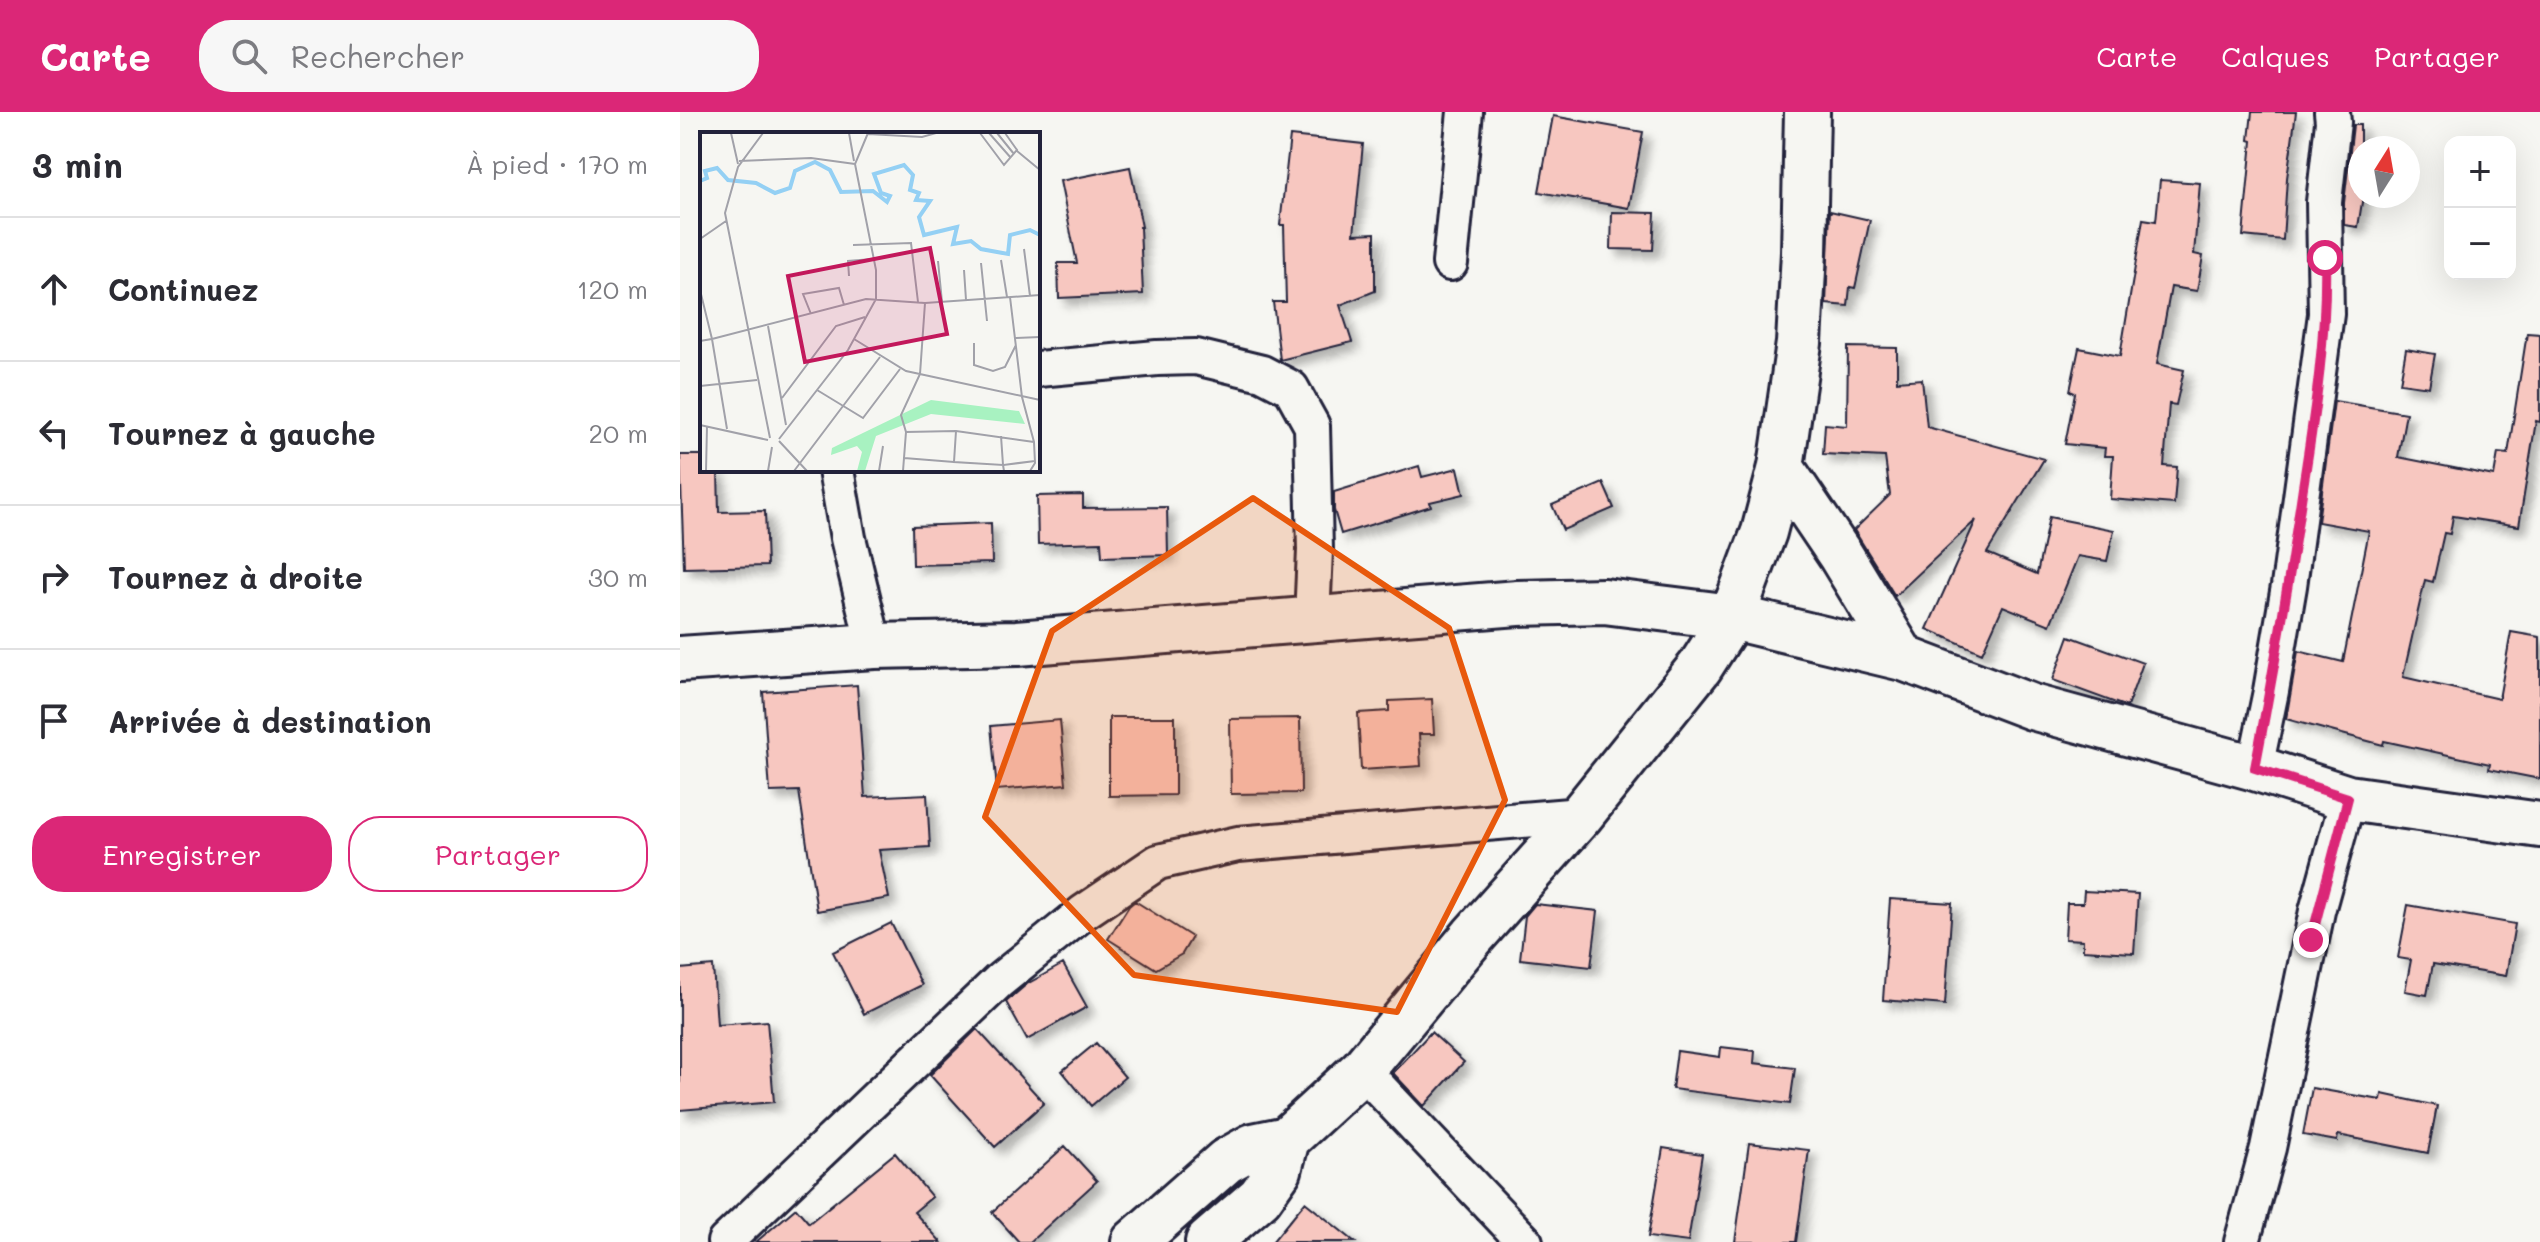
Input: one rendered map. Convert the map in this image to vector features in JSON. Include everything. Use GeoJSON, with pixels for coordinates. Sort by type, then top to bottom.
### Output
{"type":"FeatureCollection","features":[{"type":"Feature","properties":{"kind":"main road"},"geometry":{"type":"LineString","coordinates":[[1134,1242],[1226,1161],[1253,1146],[1287,1139],[1362,1070],[1473,936],[1581,815],[1700,667],[1732,617],[1764,532],[1781,467],[1799,343],[1804,252],[1798,115]]}},
{"type":"Feature","properties":{"kind":"main road"},"geometry":{"type":"LineString","coordinates":[[1781,467],[1841,556],[1903,658]]}},
{"type":"Feature","properties":{"kind":"main road"},"geometry":{"type":"LineString","coordinates":[[680,659],[874,646],[1017,643],[1518,603],[1604,601],[1732,617],[1903,658],[2032,707],[2255,768],[2348,798],[2540,825]]}},
{"type":"Feature","properties":{"kind":"main road"},"geometry":{"type":"LineString","coordinates":[[1208,1242],[1260,1197],[1279,1170],[1287,1139]]}},
{"type":"Feature","properties":{"kind":"street"},"geometry":{"type":"LineString","coordinates":[[1450,263],[1465,112]]}},
{"type":"Feature","properties":{"kind":"street"},"geometry":{"type":"LineString","coordinates":[[2255,768],[2289,586],[2326,314],[2324,202],[2332,112]]}},
{"type":"Feature","properties":{"kind":"street"},"geometry":{"type":"LineString","coordinates":[[1040,369],[1196,357],[1262,373],[1291,388],[1312,426],[1315,550],[1312,619]]}},
{"type":"Feature","properties":{"kind":"street"},"geometry":{"type":"LineString","coordinates":[[836,472],[848,538],[874,646]]}},
{"type":"Feature","properties":{"kind":"street"},"geometry":{"type":"LineString","coordinates":[[2242,1242],[2268,1148],[2317,911],[2348,798]]}},
{"type":"Feature","properties":{"kind":"street"},"geometry":{"type":"LineString","coordinates":[[725,1242],[999,981],[1084,912],[1158,862],[1238,844],[1581,815]]}},
{"type":"Feature","properties":{"kind":"street"},"geometry":{"type":"LineString","coordinates":[[1362,1070],[1525,1242]]}},
{"type":"Feature","properties":{"kind":"highlighted area"},"geometry":{"type":"Polygon","coordinates":[[[1253,498],[1449,628],[1505,800],[1397,1012],[1134,975],[985,817],[1052,631],[1253,498]]]}},
{"type":"Feature","properties":{"kind":"building"},"geometry":{"type":"Polygon","coordinates":[[[2252,112],[2296,112],[2283,240],[2243,236],[2252,112]]]}},
{"type":"Feature","properties":{"kind":"building"},"geometry":{"type":"Polygon","coordinates":[[[1553,116],[1643,132],[1629,208],[1539,192],[1553,116]]]}},
{"type":"Feature","properties":{"kind":"building"},"geometry":{"type":"Polygon","coordinates":[[[2353,125],[2360,125],[2360,136],[2352,136],[2353,125]]]}},
{"type":"Feature","properties":{"kind":"building"},"geometry":{"type":"Polygon","coordinates":[[[1290,136],[1363,144],[1354,234],[1375,233],[1375,291],[1340,305],[1352,342],[1280,360],[1273,302],[1286,302],[1284,225],[1280,225],[1290,136]]]}},
{"type":"Feature","properties":{"kind":"building"},"geometry":{"type":"Polygon","coordinates":[[[1130,167],[1142,227],[1143,294],[1059,298],[1058,263],[1077,263],[1060,181],[1130,167]]]}},
{"type":"Feature","properties":{"kind":"building"},"geometry":{"type":"Polygon","coordinates":[[[2348,168],[2348,208],[2361,208],[2358,227],[2344,225],[2348,168]]]}},
{"type":"Feature","properties":{"kind":"building"},"geometry":{"type":"Polygon","coordinates":[[[2160,180],[2200,183],[2194,254],[2203,256],[2197,291],[2171,287],[2157,364],[2184,370],[2176,405],[2169,404],[2164,466],[2177,467],[2174,504],[2110,499],[2113,456],[2104,456],[2105,448],[2065,444],[2075,393],[2070,391],[2079,348],[2120,356],[2143,219],[2156,221],[2160,180]]]}},
{"type":"Feature","properties":{"kind":"building"},"geometry":{"type":"Polygon","coordinates":[[[1830,211],[1870,220],[1855,288],[1850,287],[1848,306],[1826,304],[1830,211]]]}},
{"type":"Feature","properties":{"kind":"building"},"geometry":{"type":"Polygon","coordinates":[[[1612,212],[1655,213],[1653,250],[1611,249],[1612,212]]]}},
{"type":"Feature","properties":{"kind":"building"},"geometry":{"type":"Polygon","coordinates":[[[2527,333],[2540,334],[2540,422],[2536,421],[2519,526],[2453,516],[2450,534],[2444,533],[2433,582],[2425,580],[2403,677],[2499,699],[2511,632],[2540,637],[2540,779],[2489,769],[2490,764],[2384,741],[2383,745],[2286,719],[2298,651],[2343,662],[2369,531],[2318,522],[2334,401],[2406,413],[2398,457],[2494,476],[2498,453],[2508,454],[2527,333]]]}},
{"type":"Feature","properties":{"kind":"building"},"geometry":{"type":"Polygon","coordinates":[[[1848,347],[1897,348],[1897,381],[1922,379],[1927,427],[2044,459],[1987,553],[2037,574],[2049,517],[2114,530],[2107,561],[2078,556],[2050,625],[2003,606],[1982,653],[1927,629],[1976,520],[1895,596],[1854,530],[1890,495],[1885,457],[1823,454],[1825,424],[1847,426],[1848,347]]]}},
{"type":"Feature","properties":{"kind":"building"},"geometry":{"type":"Polygon","coordinates":[[[2406,349],[2435,354],[2429,387],[2400,383],[2406,349]]]}},
{"type":"Feature","properties":{"kind":"building"},"geometry":{"type":"Polygon","coordinates":[[[680,455],[700,455],[700,472],[718,472],[719,512],[765,511],[767,566],[684,568],[680,455]]]}},
{"type":"Feature","properties":{"kind":"building"},"geometry":{"type":"Polygon","coordinates":[[[1419,466],[1422,477],[1458,468],[1464,494],[1430,502],[1431,506],[1341,534],[1334,510],[1334,492],[1419,466]]]}},
{"type":"Feature","properties":{"kind":"building"},"geometry":{"type":"Polygon","coordinates":[[[1603,483],[1614,508],[1563,530],[1552,505],[1603,483]]]}},
{"type":"Feature","properties":{"kind":"building"},"geometry":{"type":"Polygon","coordinates":[[[1083,495],[1083,508],[1167,507],[1168,555],[1102,557],[1101,542],[1038,544],[1037,496],[1083,495]]]}},
{"type":"Feature","properties":{"kind":"building"},"geometry":{"type":"Polygon","coordinates":[[[991,523],[992,563],[913,565],[912,526],[991,523]]]}},
{"type":"Feature","properties":{"kind":"building"},"geometry":{"type":"Polygon","coordinates":[[[2069,636],[2143,663],[2127,707],[2053,680],[2069,636]]]}},
{"type":"Feature","properties":{"kind":"building"},"geometry":{"type":"Polygon","coordinates":[[[857,685],[865,797],[927,794],[930,847],[879,850],[889,898],[817,911],[799,791],[770,792],[763,692],[857,685]]]}},
{"type":"Feature","properties":{"kind":"building"},"geometry":{"type":"Polygon","coordinates":[[[1432,699],[1434,734],[1419,734],[1421,766],[1361,770],[1358,713],[1389,711],[1389,701],[1432,699]]]}},
{"type":"Feature","properties":{"kind":"building"},"geometry":{"type":"Polygon","coordinates":[[[1109,717],[1175,717],[1175,795],[1109,796],[1109,717]]]}},
{"type":"Feature","properties":{"kind":"building"},"geometry":{"type":"Polygon","coordinates":[[[1300,718],[1301,793],[1231,794],[1230,719],[1300,718]]]}},
{"type":"Feature","properties":{"kind":"building"},"geometry":{"type":"Polygon","coordinates":[[[1060,720],[1066,784],[997,790],[991,726],[1060,720]]]}},
{"type":"Feature","properties":{"kind":"building"},"geometry":{"type":"Polygon","coordinates":[[[2084,891],[2138,894],[2134,953],[2083,950],[2083,940],[2065,939],[2067,903],[2083,903],[2084,891]]]}},
{"type":"Feature","properties":{"kind":"building"},"geometry":{"type":"Polygon","coordinates":[[[1890,899],[1952,903],[1945,1005],[1883,1000],[1890,899]]]}},
{"type":"Feature","properties":{"kind":"building"},"geometry":{"type":"Polygon","coordinates":[[[1135,901],[1192,937],[1182,954],[1156,969],[1108,939],[1135,901]]]}},
{"type":"Feature","properties":{"kind":"building"},"geometry":{"type":"Polygon","coordinates":[[[1535,904],[1598,911],[1591,967],[1520,959],[1525,916],[1535,904]]]}},
{"type":"Feature","properties":{"kind":"building"},"geometry":{"type":"Polygon","coordinates":[[[2408,905],[2515,924],[2506,976],[2433,964],[2427,995],[2405,991],[2411,960],[2398,958],[2408,905]]]}},
{"type":"Feature","properties":{"kind":"building"},"geometry":{"type":"Polygon","coordinates":[[[891,923],[922,985],[864,1014],[833,952],[891,923]]]}},
{"type":"Feature","properties":{"kind":"building"},"geometry":{"type":"Polygon","coordinates":[[[1063,964],[1087,1007],[1027,1040],[1006,1002],[1027,984],[1063,964]]]}},
{"type":"Feature","properties":{"kind":"building"},"geometry":{"type":"Polygon","coordinates":[[[713,966],[717,1025],[767,1021],[774,1102],[680,1110],[680,969],[713,966]]]}},
{"type":"Feature","properties":{"kind":"building"},"geometry":{"type":"Polygon","coordinates":[[[977,1029],[1044,1103],[995,1147],[930,1075],[977,1029]]]}},
{"type":"Feature","properties":{"kind":"building"},"geometry":{"type":"Polygon","coordinates":[[[1431,1032],[1464,1062],[1424,1106],[1393,1073],[1431,1032]]]}},
{"type":"Feature","properties":{"kind":"building"},"geometry":{"type":"Polygon","coordinates":[[[1096,1043],[1125,1077],[1091,1106],[1062,1071],[1096,1043]]]}},
{"type":"Feature","properties":{"kind":"building"},"geometry":{"type":"Polygon","coordinates":[[[1721,1047],[1755,1051],[1754,1063],[1795,1068],[1790,1104],[1672,1089],[1677,1051],[1720,1057],[1721,1047]]]}},
{"type":"Feature","properties":{"kind":"building"},"geometry":{"type":"Polygon","coordinates":[[[2312,1088],[2381,1100],[2382,1094],[2437,1106],[2428,1153],[2338,1135],[2337,1141],[2303,1135],[2312,1088]]]}},
{"type":"Feature","properties":{"kind":"building"},"geometry":{"type":"Polygon","coordinates":[[[1749,1143],[1809,1150],[1796,1242],[1735,1242],[1749,1143]]]}},
{"type":"Feature","properties":{"kind":"building"},"geometry":{"type":"Polygon","coordinates":[[[1065,1146],[1097,1181],[1030,1242],[1019,1242],[992,1212],[1065,1146]]]}},
{"type":"Feature","properties":{"kind":"building"},"geometry":{"type":"Polygon","coordinates":[[[1663,1148],[1702,1154],[1688,1242],[1648,1237],[1663,1148]]]}},
{"type":"Feature","properties":{"kind":"building"},"geometry":{"type":"Polygon","coordinates":[[[895,1153],[932,1197],[914,1212],[941,1242],[756,1242],[796,1208],[809,1223],[895,1153]]]}},
{"type":"Feature","properties":{"kind":"building"},"geometry":{"type":"Polygon","coordinates":[[[1305,1202],[1355,1242],[1272,1242],[1305,1202]]]}},
{"type":"Feature","properties":{"kind":"route"},"geometry":{"type":"LineString","coordinates":[[2311,940],[2348,798],[2255,768],[2289,586],[2309,448],[2326,314],[2325,258]]}}]}
